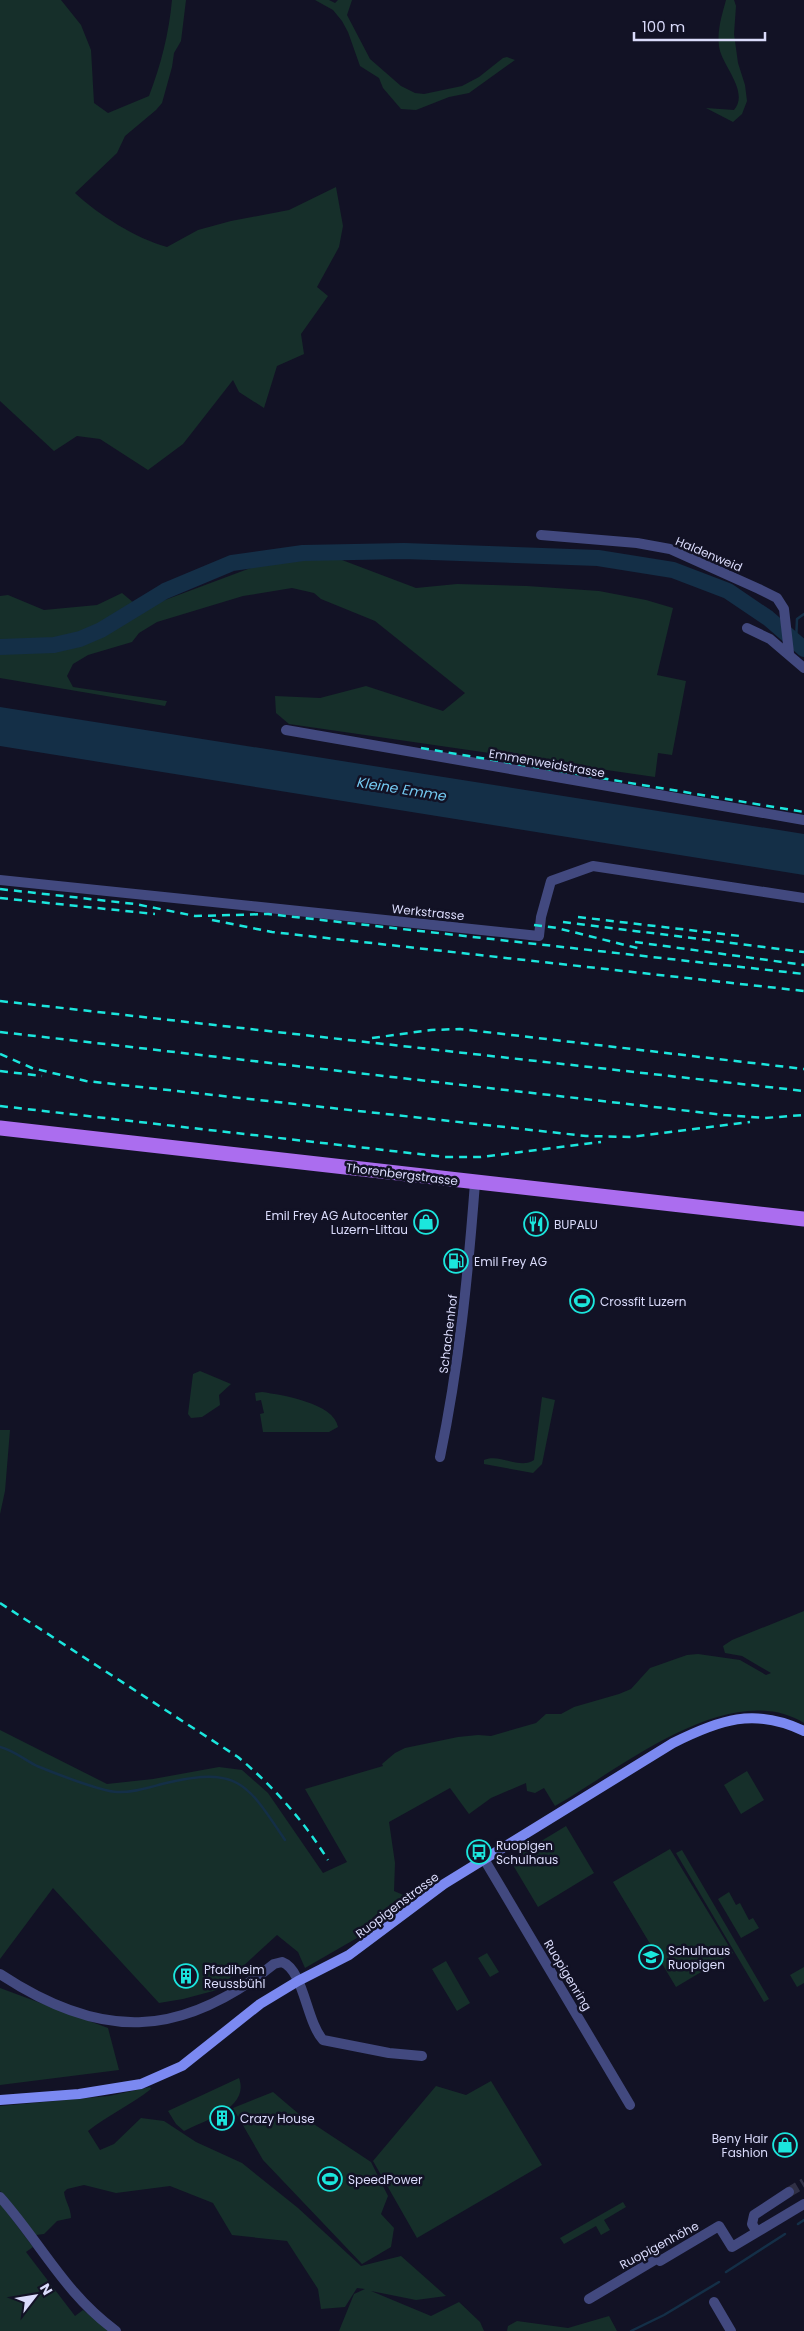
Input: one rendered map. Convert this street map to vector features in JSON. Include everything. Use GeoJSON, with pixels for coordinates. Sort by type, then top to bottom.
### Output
{"type":"FeatureCollection","features":[{"type":"Feature","properties":{"kind":"main road","name":"Thorenbergstrasse"},"geometry":{"type":"LineString","coordinates":[[0,1128],[804,1219]]}},
{"type":"Feature","properties":{"kind":"street","name":"Haldenweid"},"geometry":{"type":"LineString","coordinates":[[541,535],[637,543],[670,550],[776,598],[784,608],[787,622],[788,649]]}},
{"type":"Feature","properties":{"kind":"street"},"geometry":{"type":"LineString","coordinates":[[747,628],[788,649],[804,668]]}},
{"type":"Feature","properties":{"kind":"street","name":"Emmenweidstrasse"},"geometry":{"type":"LineString","coordinates":[[286,730],[804,820]]}},
{"type":"Feature","properties":{"kind":"street","name":"Werkstrasse"},"geometry":{"type":"LineString","coordinates":[[0,880],[539,936],[541,917],[551,881],[593,866],[804,898]]}},
{"type":"Feature","properties":{"kind":"street","name":"Schachenhof"},"geometry":{"type":"LineString","coordinates":[[440,1457],[452,1401],[466,1294],[475,1183]]}},
{"type":"Feature","properties":{"kind":"street","name":"Ruopigenstrasse"},"geometry":{"type":"LineString","coordinates":[[0,2100],[102,2091],[141,2084],[166,2075],[190,2060],[260,2004],[298,1981],[362,1947],[425,1897],[484,1858],[673,1743],[706,1727],[747,1717],[774,1720],[804,1731]]}},
{"type":"Feature","properties":{"kind":"street","name":"Ruopigenring"},"geometry":{"type":"LineString","coordinates":[[484,1858],[630,2105]]}},
{"type":"Feature","properties":{"kind":"street"},"geometry":{"type":"LineString","coordinates":[[0,1974],[28,1992],[60,2007],[101,2020],[130,2024],[162,2020],[210,2006],[241,1990],[278,1962],[288,1964],[298,1981],[313,2026],[323,2040],[389,2053],[422,2056]]}},
{"type":"Feature","properties":{"kind":"street"},"geometry":{"type":"LineString","coordinates":[[789,2192],[754,2215],[752,2224],[757,2232],[804,2204]]}},
{"type":"Feature","properties":{"kind":"street"},"geometry":{"type":"LineString","coordinates":[[0,2197],[63,2281],[92,2312],[116,2331]]}},
{"type":"Feature","properties":{"kind":"street","name":"Ruopigenhöhe"},"geometry":{"type":"LineString","coordinates":[[589,2299],[658,2258],[660,2261],[719,2226],[732,2247],[757,2232]]}},
{"type":"Feature","properties":{"kind":"street"},"geometry":{"type":"LineString","coordinates":[[714,2302],[731,2331]]}},
{"type":"Feature","properties":{"kind":"green space"},"geometry":{"type":"Polygon","coordinates":[[[0,0],[61,0],[81,25],[91,50],[94,103],[108,113],[149,96],[164,49],[172,0],[186,0],[181,41],[174,53],[162,103],[125,136],[117,153],[75,193],[106,217],[131,232],[167,247],[198,230],[231,221],[289,210],[336,187],[343,226],[339,247],[317,287],[328,296],[301,334],[304,354],[277,366],[264,408],[239,392],[233,380],[183,444],[148,470],[100,439],[77,436],[54,451],[0,401],[0,0]]]}},
{"type":"Feature","properties":{"kind":"green space"},"geometry":{"type":"Polygon","coordinates":[[[315,0],[329,0],[335,3],[338,0],[352,0],[347,15],[370,59],[401,86],[415,93],[424,94],[462,86],[479,77],[503,58],[507,57],[515,60],[469,93],[449,97],[416,110],[401,109],[383,88],[379,78],[360,66],[342,21],[333,10],[315,0]]]}},
{"type":"Feature","properties":{"kind":"green space"},"geometry":{"type":"Polygon","coordinates":[[[726,0],[734,0],[736,6],[734,34],[738,63],[745,85],[747,101],[742,114],[733,122],[706,108],[734,110],[738,103],[737,86],[724,61],[719,46],[719,28],[726,0]]]}},
{"type":"Feature","properties":{"kind":"green space"},"geometry":{"type":"Polygon","coordinates":[[[334,557],[416,588],[457,584],[599,591],[646,600],[673,608],[657,675],[686,681],[672,755],[658,753],[655,777],[289,724],[276,713],[275,696],[320,698],[366,686],[443,711],[465,693],[375,621],[321,599],[314,593],[292,588],[243,596],[157,622],[139,633],[132,642],[88,655],[73,664],[67,676],[73,687],[167,701],[165,706],[0,678],[0,596],[8,595],[44,610],[97,605],[122,593],[141,609],[256,566],[334,557]]]}},
{"type":"Feature","properties":{"kind":"green space"},"geometry":{"type":"Polygon","coordinates":[[[200,1371],[231,1384],[219,1395],[220,1405],[202,1417],[191,1418],[188,1414],[193,1374],[200,1371]]]}},
{"type":"Feature","properties":{"kind":"green space"},"geometry":{"type":"Polygon","coordinates":[[[262,1392],[294,1398],[317,1406],[334,1419],[338,1427],[329,1432],[263,1432],[260,1414],[264,1413],[261,1400],[256,1401],[255,1393],[262,1392]]]}},
{"type":"Feature","properties":{"kind":"green space"},"geometry":{"type":"Polygon","coordinates":[[[542,1397],[555,1400],[542,1464],[533,1473],[484,1464],[484,1460],[490,1458],[516,1463],[528,1463],[534,1460],[542,1397]]]}},
{"type":"Feature","properties":{"kind":"green space"},"geometry":{"type":"Polygon","coordinates":[[[0,1430],[10,1430],[5,1491],[0,1514],[0,1430]]]}},
{"type":"Feature","properties":{"kind":"green space"},"geometry":{"type":"Polygon","coordinates":[[[804,1611],[804,1723],[774,1712],[742,1712],[709,1720],[675,1734],[642,1752],[555,1806],[544,1788],[535,1793],[527,1791],[526,1783],[491,1798],[469,1814],[450,1788],[389,1822],[395,1863],[394,1891],[408,1897],[357,1938],[305,1968],[298,1952],[277,1935],[217,1990],[159,2003],[53,1888],[0,1959],[0,1730],[107,1784],[153,1779],[219,1767],[242,1770],[268,1793],[323,1873],[347,1862],[305,1789],[383,1766],[382,1764],[395,1753],[405,1748],[458,1737],[491,1736],[536,1723],[546,1714],[561,1714],[574,1707],[619,1694],[631,1689],[650,1668],[687,1655],[698,1654],[740,1660],[766,1675],[771,1673],[742,1656],[725,1653],[723,1646],[732,1640],[804,1611]]]}},
{"type":"Feature","properties":{"kind":"green space"},"geometry":{"type":"Polygon","coordinates":[[[747,1771],[764,1800],[741,1814],[724,1785],[747,1771]]]}},
{"type":"Feature","properties":{"kind":"green space"},"geometry":{"type":"Polygon","coordinates":[[[566,1826],[594,1873],[538,1907],[510,1860],[566,1826]]]}},
{"type":"Feature","properties":{"kind":"green space"},"geometry":{"type":"Polygon","coordinates":[[[670,1849],[733,1953],[676,1987],[613,1882],[670,1849]]]}},
{"type":"Feature","properties":{"kind":"green space"},"geometry":{"type":"Polygon","coordinates":[[[682,1850],[769,1999],[764,2002],[676,1853],[682,1850]]]}},
{"type":"Feature","properties":{"kind":"green space"},"geometry":{"type":"Polygon","coordinates":[[[729,1892],[736,1905],[740,1903],[749,1920],[753,1918],[759,1928],[741,1938],[718,1899],[729,1892]]]}},
{"type":"Feature","properties":{"kind":"green space"},"geometry":{"type":"Polygon","coordinates":[[[487,1953],[499,1972],[490,1977],[478,1958],[487,1953]]]}},
{"type":"Feature","properties":{"kind":"green space"},"geometry":{"type":"Polygon","coordinates":[[[446,1961],[470,2003],[457,2011],[432,1969],[446,1961]]]}},
{"type":"Feature","properties":{"kind":"green space"},"geometry":{"type":"Polygon","coordinates":[[[804,1967],[804,1983],[797,1987],[790,1975],[804,1967]]]}},
{"type":"Feature","properties":{"kind":"green space"},"geometry":{"type":"Polygon","coordinates":[[[0,1988],[108,2028],[119,2070],[0,2085],[0,1988]]]}},
{"type":"Feature","properties":{"kind":"green space"},"geometry":{"type":"Polygon","coordinates":[[[239,2078],[241,2088],[238,2097],[232,2105],[224,2112],[184,2131],[176,2124],[168,2111],[239,2078]]]}},
{"type":"Feature","properties":{"kind":"green space"},"geometry":{"type":"Polygon","coordinates":[[[491,2081],[542,2165],[417,2238],[373,2161],[436,2086],[466,2095],[491,2081]]]}},
{"type":"Feature","properties":{"kind":"green space"},"geometry":{"type":"Polygon","coordinates":[[[150,2087],[151,2089],[143,2095],[88,2131],[100,2150],[114,2144],[141,2118],[164,2121],[196,2142],[242,2163],[298,2208],[361,2266],[401,2256],[446,2296],[416,2300],[371,2291],[431,2316],[459,2302],[480,2322],[484,2331],[339,2331],[354,2294],[365,2289],[357,2288],[345,2307],[321,2309],[318,2289],[287,2241],[232,2235],[213,2203],[170,2186],[116,2193],[84,2185],[67,2189],[64,2192],[71,2218],[57,2221],[44,2234],[36,2235],[0,2191],[0,2106],[109,2096],[150,2087]]]}},
{"type":"Feature","properties":{"kind":"green space","name":"SpeedPower"},"geometry":{"type":"Polygon","coordinates":[[[273,2092],[300,2115],[371,2162],[388,2196],[381,2214],[394,2228],[391,2247],[362,2264],[263,2160],[233,2108],[273,2092]]]}},
{"type":"Feature","properties":{"kind":"green space"},"geometry":{"type":"Polygon","coordinates":[[[623,2202],[626,2207],[604,2220],[610,2230],[601,2235],[596,2226],[564,2244],[560,2238],[623,2202]]]}},
{"type":"Feature","properties":{"kind":"green space"},"geometry":{"type":"Polygon","coordinates":[[[0,2203],[33,2247],[26,2252],[75,2316],[83,2310],[110,2331],[0,2331],[0,2203]]]}},
{"type":"Feature","properties":{"kind":"green space"},"geometry":{"type":"Polygon","coordinates":[[[609,2316],[617,2331],[507,2331],[508,2326],[517,2321],[568,2328],[609,2316]]]}},
{"type":"Feature","properties":{"kind":"water","name":"Kleine Emme"},"geometry":{"type":"Polygon","coordinates":[[[0,707],[804,834],[804,875],[0,746],[0,707]]]}},
{"type":"Feature","properties":{"kind":"waterway"},"geometry":{"type":"LineString","coordinates":[[0,647],[54,645],[80,639],[101,630],[165,591],[232,563],[303,553],[404,551],[598,558],[673,570],[728,591],[768,618],[804,649]]}},
{"type":"Feature","properties":{"kind":"waterway"},"geometry":{"type":"LineString","coordinates":[[796,642],[797,619],[804,614]]}},
{"type":"Feature","properties":{"kind":"waterway"},"geometry":{"type":"LineString","coordinates":[[0,1747],[54,1773],[109,1791],[135,1791],[190,1778],[210,1777],[225,1779],[238,1784],[250,1792],[285,1840]]}},
{"type":"Feature","properties":{"kind":"waterway"},"geometry":{"type":"LineString","coordinates":[[798,2224],[804,2220]]}},
{"type":"Feature","properties":{"kind":"waterway"},"geometry":{"type":"LineString","coordinates":[[726,2272],[785,2234]]}},
{"type":"Feature","properties":{"kind":"waterway"},"geometry":{"type":"LineString","coordinates":[[631,2331],[664,2315],[719,2282]]}},
{"type":"Feature","properties":{"kind":"tunnel"},"geometry":{"type":"LineString","coordinates":[[789,2192],[804,2183]]}},
{"type":"Feature","properties":{"kind":"railway"},"geometry":{"type":"LineString","coordinates":[[421,748],[804,812]]}},
{"type":"Feature","properties":{"kind":"railway"},"geometry":{"type":"LineString","coordinates":[[0,889],[135,904],[195,916],[268,914],[804,974]]}},
{"type":"Feature","properties":{"kind":"railway"},"geometry":{"type":"LineString","coordinates":[[0,898],[155,914]]}},
{"type":"Feature","properties":{"kind":"railway"},"geometry":{"type":"LineString","coordinates":[[578,917],[740,936]]}},
{"type":"Feature","properties":{"kind":"railway"},"geometry":{"type":"LineString","coordinates":[[212,920],[272,932],[804,991]]}},
{"type":"Feature","properties":{"kind":"railway"},"geometry":{"type":"LineString","coordinates":[[563,922],[804,952]]}},
{"type":"Feature","properties":{"kind":"railway"},"geometry":{"type":"LineString","coordinates":[[534,925],[557,928],[641,949]]}},
{"type":"Feature","properties":{"kind":"railway"},"geometry":{"type":"LineString","coordinates":[[635,942],[804,965]]}},
{"type":"Feature","properties":{"kind":"railway"},"geometry":{"type":"LineString","coordinates":[[0,1001],[804,1091]]}},
{"type":"Feature","properties":{"kind":"railway"},"geometry":{"type":"LineString","coordinates":[[372,1038],[431,1030],[460,1029],[804,1069]]}},
{"type":"Feature","properties":{"kind":"railway"},"geometry":{"type":"LineString","coordinates":[[0,1032],[724,1115],[765,1118],[804,1115]]}},
{"type":"Feature","properties":{"kind":"railway"},"geometry":{"type":"LineString","coordinates":[[0,1054],[32,1068],[86,1081],[586,1136],[631,1137],[750,1122]]}},
{"type":"Feature","properties":{"kind":"railway"},"geometry":{"type":"LineString","coordinates":[[0,1071],[42,1076]]}},
{"type":"Feature","properties":{"kind":"railway"},"geometry":{"type":"LineString","coordinates":[[0,1106],[445,1157],[481,1157],[601,1142]]}},
{"type":"Feature","properties":{"kind":"railway"},"geometry":{"type":"LineString","coordinates":[[0,1603],[238,1757],[264,1780],[287,1805],[328,1860]]}},
{"type":"Feature","properties":{"kind":"place","name":"Emil Frey AG Autocenter Luzern-Littau"},"geometry":{"type":"Point","coordinates":[426,1222]}},
{"type":"Feature","properties":{"kind":"place","name":"BUPALU"},"geometry":{"type":"Point","coordinates":[536,1224]}},
{"type":"Feature","properties":{"kind":"place","name":"Emil Frey AG"},"geometry":{"type":"Point","coordinates":[456,1261]}},
{"type":"Feature","properties":{"kind":"place","name":"Crossfit Luzern"},"geometry":{"type":"Point","coordinates":[582,1301]}},
{"type":"Feature","properties":{"kind":"place","name":"Ruopigen Schulhaus"},"geometry":{"type":"Point","coordinates":[479,1852]}},
{"type":"Feature","properties":{"kind":"place","name":"Schulhaus Ruopigen"},"geometry":{"type":"Point","coordinates":[651,1957]}},
{"type":"Feature","properties":{"kind":"place","name":"Pfadiheim Reussbühl"},"geometry":{"type":"Point","coordinates":[186,1976]}},
{"type":"Feature","properties":{"kind":"place","name":"Crazy House"},"geometry":{"type":"Point","coordinates":[222,2118]}},
{"type":"Feature","properties":{"kind":"place","name":"Beny Hair Fashion"},"geometry":{"type":"Point","coordinates":[785,2145]}},
{"type":"Feature","properties":{"kind":"place","name":"SpeedPower"},"geometry":{"type":"Point","coordinates":[330,2179]}}]}
